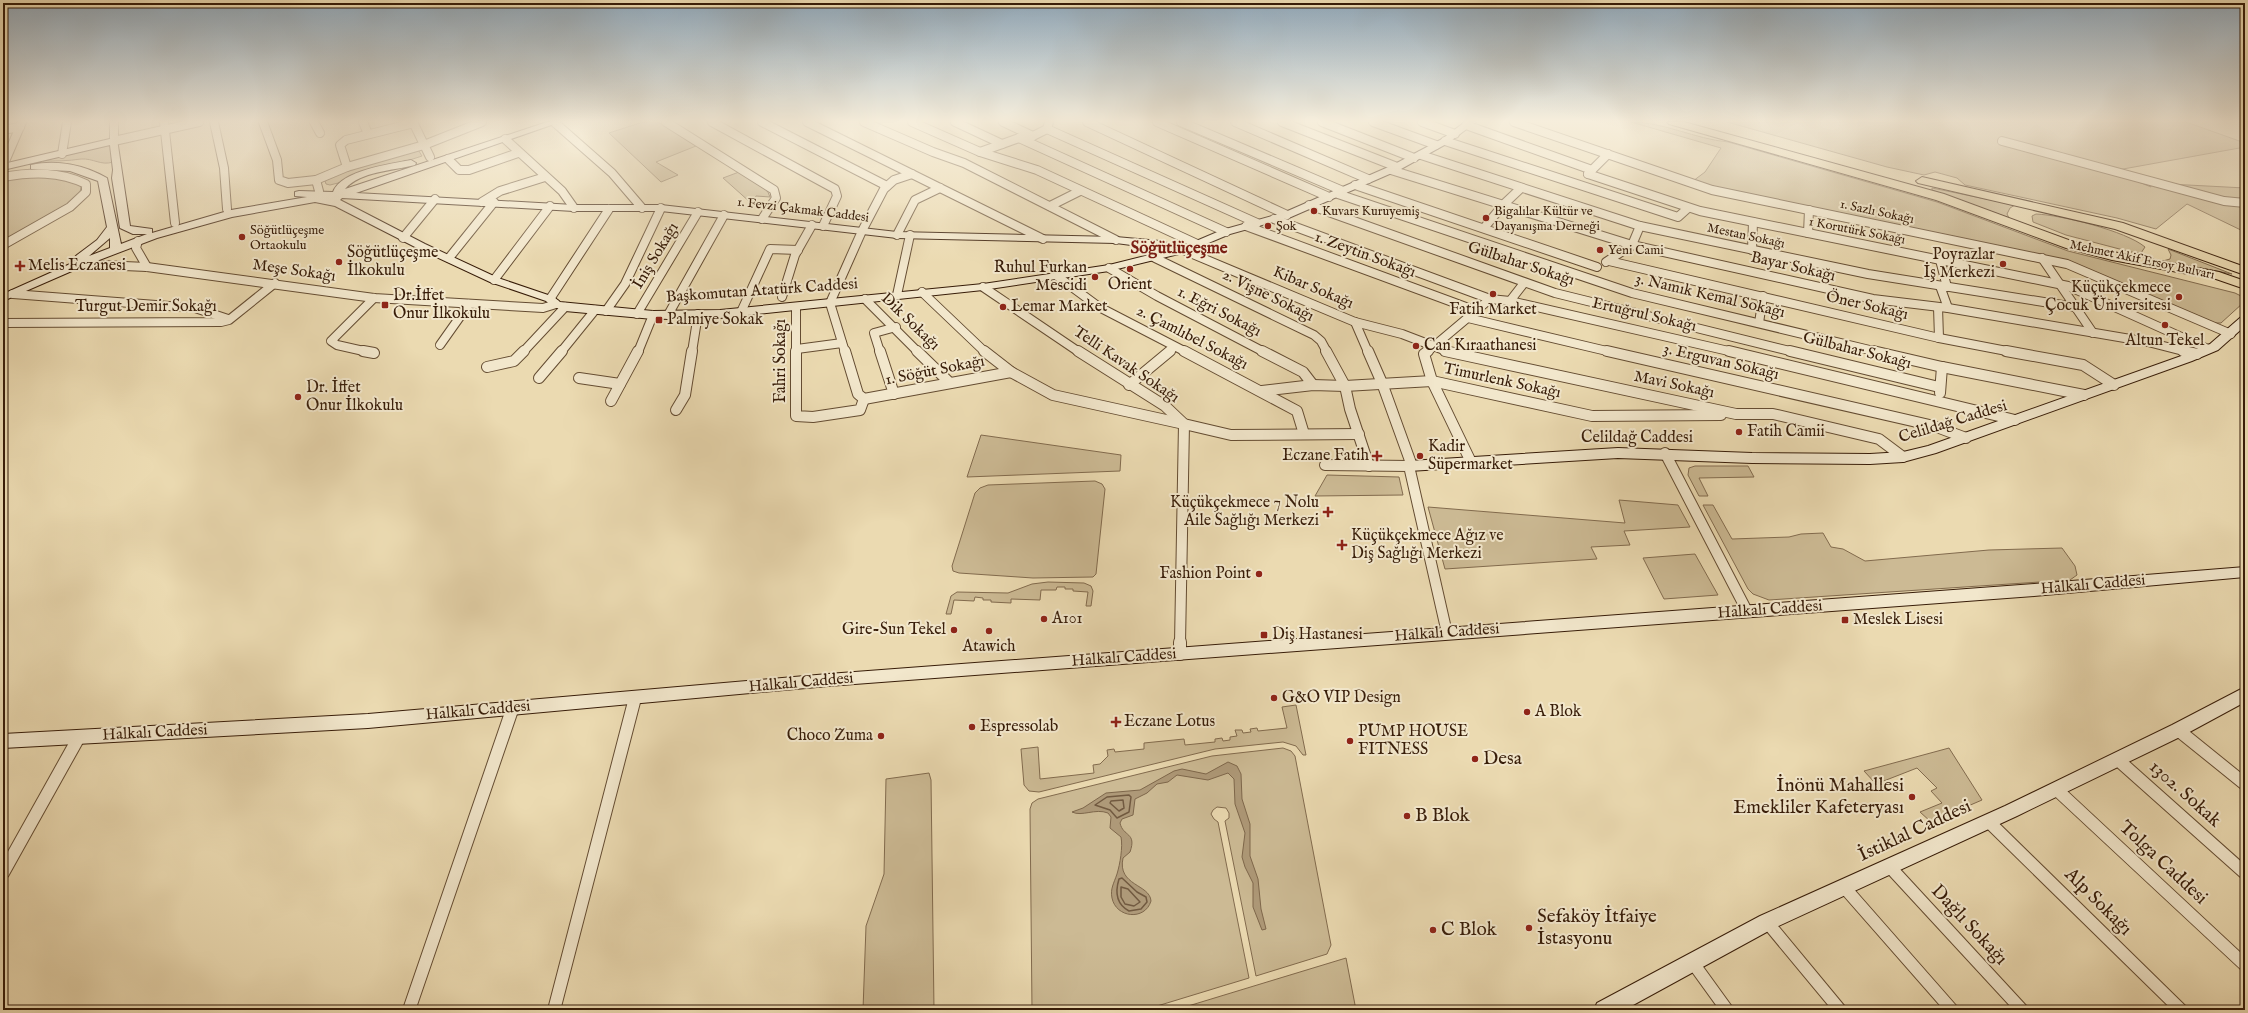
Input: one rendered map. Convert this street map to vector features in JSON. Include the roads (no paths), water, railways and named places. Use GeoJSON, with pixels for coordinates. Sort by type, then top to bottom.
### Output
{"type":"FeatureCollection","features":[{"type":"Feature","properties":{"kind":"main road","name":"Mehmet Akif Ersoy Bulvarı"},"geometry":{"type":"LineString","coordinates":[[1842,169],[1940,197],[2070,245],[2137,261],[2219,276],[2245,285]]}},
{"type":"Feature","properties":{"kind":"main road","name":"Mehmet Akif Ersoy Bulvarı"},"geometry":{"type":"LineString","coordinates":[[1878,169],[1916,180],[2090,219],[2147,236],[2245,271]]}},
{"type":"Feature","properties":{"kind":"main road"},"geometry":{"type":"LineString","coordinates":[[2026,229],[2018,221],[2020,214],[2031,205]]}},
{"type":"Feature","properties":{"kind":"main road"},"geometry":{"type":"LineString","coordinates":[[2137,261],[2148,257],[2155,248],[2147,236]]}},
{"type":"Feature","properties":{"kind":"street"},"geometry":{"type":"LineString","coordinates":[[3,172],[24,169]]}},
{"type":"Feature","properties":{"kind":"street"},"geometry":{"type":"LineString","coordinates":[[65,176],[76,169]]}},
{"type":"Feature","properties":{"kind":"street"},"geometry":{"type":"LineString","coordinates":[[84,169],[103,180],[110,206],[115,246],[114,259],[116,265]]}},
{"type":"Feature","properties":{"kind":"street"},"geometry":{"type":"LineString","coordinates":[[117,169],[120,203],[125,228],[133,231],[148,231]]}},
{"type":"Feature","properties":{"kind":"street"},"geometry":{"type":"LineString","coordinates":[[169,169],[175,224]]}},
{"type":"Feature","properties":{"kind":"street"},"geometry":{"type":"LineString","coordinates":[[224,169],[227,209]]}},
{"type":"Feature","properties":{"kind":"street"},"geometry":{"type":"LineString","coordinates":[[278,169],[279,180],[288,183],[316,180],[344,169]]}},
{"type":"Feature","properties":{"kind":"street"},"geometry":{"type":"LineString","coordinates":[[338,195],[347,181],[380,169]]}},
{"type":"Feature","properties":{"kind":"street"},"geometry":{"type":"LineString","coordinates":[[6,295],[148,231],[227,209],[299,194],[338,195],[417,169]]}},
{"type":"Feature","properties":{"kind":"street"},"geometry":{"type":"LineString","coordinates":[[458,169],[471,169]]}},
{"type":"Feature","properties":{"kind":"street"},"geometry":{"type":"LineString","coordinates":[[536,169],[562,191],[574,208]]}},
{"type":"Feature","properties":{"kind":"street"},"geometry":{"type":"LineString","coordinates":[[610,169],[623,182],[642,208]]}},
{"type":"Feature","properties":{"kind":"street"},"geometry":{"type":"LineString","coordinates":[[741,169],[774,190],[776,198],[762,219]]}},
{"type":"Feature","properties":{"kind":"street"},"geometry":{"type":"LineString","coordinates":[[782,297],[798,250],[818,225],[837,196],[835,190],[798,169]]}},
{"type":"Feature","properties":{"kind":"street"},"geometry":{"type":"LineString","coordinates":[[854,169],[887,186]]}},
{"type":"Feature","properties":{"kind":"street"},"geometry":{"type":"LineString","coordinates":[[902,169],[1043,239]]}},
{"type":"Feature","properties":{"kind":"street"},"geometry":{"type":"LineString","coordinates":[[977,169],[1116,240]]}},
{"type":"Feature","properties":{"kind":"street"},"geometry":{"type":"LineString","coordinates":[[1035,169],[1197,244]]}},
{"type":"Feature","properties":{"kind":"street"},"geometry":{"type":"LineString","coordinates":[[1088,169],[1226,232]]}},
{"type":"Feature","properties":{"kind":"street"},"geometry":{"type":"LineString","coordinates":[[1142,169],[1257,223]]}},
{"type":"Feature","properties":{"kind":"street"},"geometry":{"type":"LineString","coordinates":[[1189,169],[1287,215]]}},
{"type":"Feature","properties":{"kind":"street"},"geometry":{"type":"LineString","coordinates":[[1275,169],[1337,194]]}},
{"type":"Feature","properties":{"kind":"street"},"geometry":{"type":"LineString","coordinates":[[1283,169],[1337,194]]}},
{"type":"Feature","properties":{"kind":"street"},"geometry":{"type":"LineString","coordinates":[[1345,169],[1368,179]]}},
{"type":"Feature","properties":{"kind":"street","name":"Başkomutan Atatürk Caddesi"},"geometry":{"type":"LineString","coordinates":[[318,195],[338,195],[403,238],[494,280],[557,303],[601,311],[668,315],[741,312],[796,307],[922,292],[983,287],[1109,268],[1183,250],[1226,232],[1287,215],[1391,169]]}},
{"type":"Feature","properties":{"kind":"street","name":"Bayar Sokağı"},"geometry":{"type":"LineString","coordinates":[[1398,169],[1503,205],[1632,245],[1872,299],[1948,308],[2203,352]]}},
{"type":"Feature","properties":{"kind":"street","name":"Mestan Sokağı"},"geometry":{"type":"LineString","coordinates":[[1458,169],[1640,226],[1868,274],[2075,307]]}},
{"type":"Feature","properties":{"kind":"street"},"geometry":{"type":"LineString","coordinates":[[1527,169],[1678,217],[1688,208]]}},
{"type":"Feature","properties":{"kind":"street","name":"1 Korutürk Sokağı"},"geometry":{"type":"LineString","coordinates":[[1583,169],[1688,208],[2059,284],[2099,299],[2203,352]]}},
{"type":"Feature","properties":{"kind":"street"},"geometry":{"type":"LineString","coordinates":[[1579,185],[1593,169]]}},
{"type":"Feature","properties":{"kind":"street","name":"1. Sazlı Sokağı"},"geometry":{"type":"LineString","coordinates":[[1652,169],[1712,190],[2042,258],[2079,269],[2231,334]]}},
{"type":"Feature","properties":{"kind":"street"},"geometry":{"type":"LineString","coordinates":[[2109,169],[2224,201],[2245,203]]}},
{"type":"Feature","properties":{"kind":"street"},"geometry":{"type":"LineString","coordinates":[[3,177],[27,173],[65,176],[86,184],[86,192],[70,207],[5,242]]}},
{"type":"Feature","properties":{"kind":"street"},"geometry":{"type":"LineString","coordinates":[[864,399],[858,394],[830,303],[862,231],[887,186],[894,180],[912,174]]}},
{"type":"Feature","properties":{"kind":"street"},"geometry":{"type":"LineString","coordinates":[[482,202],[500,191],[545,177]]}},
{"type":"Feature","properties":{"kind":"street"},"geometry":{"type":"LineString","coordinates":[[316,180],[318,195]]}},
{"type":"Feature","properties":{"kind":"street"},"geometry":{"type":"LineString","coordinates":[[374,196],[368,194],[366,191],[375,183]]}},
{"type":"Feature","properties":{"kind":"street"},"geometry":{"type":"LineString","coordinates":[[1355,185],[1597,267]]}},
{"type":"Feature","properties":{"kind":"street"},"geometry":{"type":"LineString","coordinates":[[897,235],[915,200],[940,188]]}},
{"type":"Feature","properties":{"kind":"street"},"geometry":{"type":"LineString","coordinates":[[1484,228],[1503,205],[1521,188]]}},
{"type":"Feature","properties":{"kind":"street"},"geometry":{"type":"LineString","coordinates":[[1050,206],[1080,191]]}},
{"type":"Feature","properties":{"kind":"street","name":"1. Fevzi Çakmak Caddesi"},"geometry":{"type":"LineString","coordinates":[[299,194],[494,202],[574,208],[661,208],[897,235],[1116,240],[1160,244],[1183,250]]}},
{"type":"Feature","properties":{"kind":"street","name":"3. Namık Kemal Sokağı"},"geometry":{"type":"LineString","coordinates":[[1337,194],[1632,293],[1942,367],[2084,396]]}},
{"type":"Feature","properties":{"kind":"street"},"geometry":{"type":"LineString","coordinates":[[115,246],[138,241],[232,213],[318,195]]}},
{"type":"Feature","properties":{"kind":"street"},"geometry":{"type":"LineString","coordinates":[[403,238],[434,199]]}},
{"type":"Feature","properties":{"kind":"street"},"geometry":{"type":"LineString","coordinates":[[449,258],[494,202]]}},
{"type":"Feature","properties":{"kind":"street"},"geometry":{"type":"LineString","coordinates":[[110,206],[120,203]]}},
{"type":"Feature","properties":{"kind":"street","name":"Gülbahar Sokağı"},"geometry":{"type":"LineString","coordinates":[[1309,205],[1555,293],[1939,387]]}},
{"type":"Feature","properties":{"kind":"street"},"geometry":{"type":"LineString","coordinates":[[494,280],[550,206]]}},
{"type":"Feature","properties":{"kind":"street"},"geometry":{"type":"LineString","coordinates":[[539,378],[625,284],[661,208]]}},
{"type":"Feature","properties":{"kind":"street"},"geometry":{"type":"LineString","coordinates":[[487,367],[514,362],[557,303],[609,209]]}},
{"type":"Feature","properties":{"kind":"street"},"geometry":{"type":"LineString","coordinates":[[1808,233],[1809,210]]}},
{"type":"Feature","properties":{"kind":"street","name":"İniş Sokağı"},"geometry":{"type":"LineString","coordinates":[[638,314],[698,212]]}},
{"type":"Feature","properties":{"kind":"street"},"geometry":{"type":"LineString","coordinates":[[668,315],[724,215]]}},
{"type":"Feature","properties":{"kind":"street","name":"Ertuğrul Sokağı"},"geometry":{"type":"LineString","coordinates":[[1274,219],[1490,299],[1510,301],[1656,333],[2015,420]]}},
{"type":"Feature","properties":{"kind":"street"},"geometry":{"type":"LineString","coordinates":[[1752,250],[1753,222]]}},
{"type":"Feature","properties":{"kind":"street","name":"1. Zeytin Sokağı"},"geometry":{"type":"LineString","coordinates":[[1246,226],[1474,310]]}},
{"type":"Feature","properties":{"kind":"street"},"geometry":{"type":"LineString","coordinates":[[1591,280],[1597,267],[1609,261],[1632,245],[1640,226]]}},
{"type":"Feature","properties":{"kind":"street"},"geometry":{"type":"LineString","coordinates":[[80,261],[101,242],[112,228]]}},
{"type":"Feature","properties":{"kind":"street"},"geometry":{"type":"LineString","coordinates":[[897,295],[910,235]]}},
{"type":"Feature","properties":{"kind":"street"},"geometry":{"type":"LineString","coordinates":[[138,241],[136,248],[147,267]]}},
{"type":"Feature","properties":{"kind":"street"},"geometry":{"type":"LineString","coordinates":[[741,312],[770,249],[798,250]]}},
{"type":"Feature","properties":{"kind":"street","name":"Kibar Sokağı"},"geometry":{"type":"LineString","coordinates":[[1183,250],[1355,322],[1386,327],[1434,345]]}},
{"type":"Feature","properties":{"kind":"street","name":"2. Vişne Sokağı"},"geometry":{"type":"LineString","coordinates":[[1155,258],[1314,335],[1321,341],[1345,386],[1370,466]]}},
{"type":"Feature","properties":{"kind":"street"},"geometry":{"type":"LineString","coordinates":[[2042,258],[2093,333]]}},
{"type":"Feature","properties":{"kind":"street"},"geometry":{"type":"LineString","coordinates":[[1940,260],[1943,286],[1948,308]]}},
{"type":"Feature","properties":{"kind":"street","name":"Meşe Sokağı"},"geometry":{"type":"LineString","coordinates":[[80,261],[147,267],[275,283],[374,298],[543,308],[557,303]]}},
{"type":"Feature","properties":{"kind":"street","name":"Öner Sokağı"},"geometry":{"type":"LineString","coordinates":[[1609,261],[1939,338],[2083,365],[2114,385]]}},
{"type":"Feature","properties":{"kind":"street","name":"1. Eğri Sokağı"},"geometry":{"type":"LineString","coordinates":[[1109,268],[1157,296],[1303,372],[1313,385]]}},
{"type":"Feature","properties":{"kind":"street","name":"2. Çamlıbel Sokağı"},"geometry":{"type":"LineString","coordinates":[[1057,276],[1099,307],[1262,391],[1297,411],[1304,434]]}},
{"type":"Feature","properties":{"kind":"street","name":"Turgut Demir Sokağı"},"geometry":{"type":"LineString","coordinates":[[3,323],[222,322],[229,320],[275,283]]}},
{"type":"Feature","properties":{"kind":"street"},"geometry":{"type":"LineString","coordinates":[[1510,301],[1524,283]]}},
{"type":"Feature","properties":{"kind":"street","name":"Telli Kavak Sokağı"},"geometry":{"type":"LineString","coordinates":[[983,287],[1129,385],[1165,406],[1184,424],[1232,435],[1359,434]]}},
{"type":"Feature","properties":{"kind":"street"},"geometry":{"type":"LineString","coordinates":[[922,292],[989,355],[1011,372],[1053,395],[1184,424],[1180,654]]}},
{"type":"Feature","properties":{"kind":"street"},"geometry":{"type":"LineString","coordinates":[[6,295],[195,308],[229,320]]}},
{"type":"Feature","properties":{"kind":"street"},"geometry":{"type":"LineString","coordinates":[[1759,323],[1763,296]]}},
{"type":"Feature","properties":{"kind":"street"},"geometry":{"type":"LineString","coordinates":[[374,298],[331,342],[337,345],[374,353]]}},
{"type":"Feature","properties":{"kind":"street","name":"Dik Sokağı"},"geometry":{"type":"LineString","coordinates":[[865,299],[896,327],[950,383]]}},
{"type":"Feature","properties":{"kind":"street"},"geometry":{"type":"LineString","coordinates":[[1471,462],[1432,381],[1424,354],[1468,318],[1474,310],[1490,299]]}},
{"type":"Feature","properties":{"kind":"street"},"geometry":{"type":"LineString","coordinates":[[440,345],[469,304]]}},
{"type":"Feature","properties":{"kind":"street","name":"Fahri Sokağı"},"geometry":{"type":"LineString","coordinates":[[796,307],[796,416],[813,417],[860,410],[864,399]]}},
{"type":"Feature","properties":{"kind":"street"},"geometry":{"type":"LineString","coordinates":[[1938,307],[1939,338]]}},
{"type":"Feature","properties":{"kind":"street"},"geometry":{"type":"LineString","coordinates":[[676,410],[685,395],[698,314]]}},
{"type":"Feature","properties":{"kind":"street"},"geometry":{"type":"LineString","coordinates":[[611,401],[637,354],[653,315]]}},
{"type":"Feature","properties":{"kind":"street","name":"3. Erguvan Sokağı"},"geometry":{"type":"LineString","coordinates":[[1468,318],[1898,419],[1934,426],[1966,438]]}},
{"type":"Feature","properties":{"kind":"street","name":"Celildağ Caddesi"},"geometry":{"type":"LineString","coordinates":[[1410,466],[1618,452],[1752,458],[1870,459],[1903,457],[1931,450],[1966,438],[2203,352],[2231,334],[2245,320]]}},
{"type":"Feature","properties":{"kind":"street"},"geometry":{"type":"LineString","coordinates":[[1355,322],[1382,383],[1410,466],[1447,633]]}},
{"type":"Feature","properties":{"kind":"street"},"geometry":{"type":"LineString","coordinates":[[894,394],[874,333],[896,327]]}},
{"type":"Feature","properties":{"kind":"street"},"geometry":{"type":"LineString","coordinates":[[797,349],[842,343]]}},
{"type":"Feature","properties":{"kind":"street","name":"Mavi Sokağı"},"geometry":{"type":"LineString","coordinates":[[1434,345],[1446,351],[1736,414],[1773,414],[1879,439],[1903,457]]}},
{"type":"Feature","properties":{"kind":"street"},"geometry":{"type":"LineString","coordinates":[[1129,385],[1174,347]]}},
{"type":"Feature","properties":{"kind":"street"},"geometry":{"type":"LineString","coordinates":[[1941,401],[1939,387],[1942,367]]}},
{"type":"Feature","properties":{"kind":"street","name":"1. Söğüt Sokağı"},"geometry":{"type":"LineString","coordinates":[[864,399],[1011,372]]}},
{"type":"Feature","properties":{"kind":"street"},"geometry":{"type":"LineString","coordinates":[[579,378],[620,384]]}},
{"type":"Feature","properties":{"kind":"street","name":"Timurlenk Sokağı"},"geometry":{"type":"LineString","coordinates":[[1262,391],[1313,385],[1345,386],[1432,381],[1592,416],[1664,417],[1736,414]]}},
{"type":"Feature","properties":{"kind":"street"},"geometry":{"type":"LineString","coordinates":[[1665,453],[1747,611]]}},
{"type":"Feature","properties":{"kind":"street"},"geometry":{"type":"LineString","coordinates":[[1325,465],[1410,466]]}},
{"type":"Feature","properties":{"kind":"street","name":"Halkalı Caddesi"},"geometry":{"type":"LineString","coordinates":[[3,741],[368,721],[828,680],[2245,572]]}},
{"type":"Feature","properties":{"kind":"street","name":"İstiklal Caddesi"},"geometry":{"type":"LineString","coordinates":[[1604,1010],[1767,922],[2056,789],[2178,730],[2245,694]]}},
{"type":"Feature","properties":{"kind":"street"},"geometry":{"type":"LineString","coordinates":[[554,1010],[635,698]]}},
{"type":"Feature","properties":{"kind":"street"},"geometry":{"type":"LineString","coordinates":[[410,1010],[513,707]]}},
{"type":"Feature","properties":{"kind":"street"},"geometry":{"type":"LineString","coordinates":[[2178,730],[2245,784]]}},
{"type":"Feature","properties":{"kind":"street"},"geometry":{"type":"LineString","coordinates":[[3,873],[79,737]]}},
{"type":"Feature","properties":{"kind":"street","name":"1302. Sokak"},"geometry":{"type":"LineString","coordinates":[[2117,759],[2245,873]]}},
{"type":"Feature","properties":{"kind":"street","name":"Tolga Caddesi"},"geometry":{"type":"LineString","coordinates":[[2056,789],[2245,965]]}},
{"type":"Feature","properties":{"kind":"street","name":"Alp Sokağı"},"geometry":{"type":"LineString","coordinates":[[1988,821],[2180,1010]]}},
{"type":"Feature","properties":{"kind":"street","name":"Dağlı Sokağı"},"geometry":{"type":"LineString","coordinates":[[1889,866],[2022,1010]]}},
{"type":"Feature","properties":{"kind":"street"},"geometry":{"type":"LineString","coordinates":[[1844,887],[1952,1010]]}},
{"type":"Feature","properties":{"kind":"street"},"geometry":{"type":"LineString","coordinates":[[1767,922],[1840,1010]]}},
{"type":"Feature","properties":{"kind":"street"},"geometry":{"type":"LineString","coordinates":[[1693,963],[1727,1010]]}},
{"type":"Feature","properties":{"kind":"water"},"geometry":{"type":"Polygon","coordinates":[[[1228,762],[1237,766],[1241,774],[1242,799],[1250,824],[1250,856],[1258,879],[1261,909],[1266,929],[1262,930],[1253,907],[1253,883],[1242,857],[1245,833],[1235,804],[1234,779],[1228,773],[1208,780],[1177,775],[1168,782],[1157,784],[1147,793],[1135,799],[1133,815],[1122,819],[1120,823],[1132,841],[1130,852],[1123,858],[1122,867],[1129,879],[1149,895],[1151,901],[1143,912],[1137,914],[1125,913],[1119,910],[1112,898],[1112,892],[1120,861],[1122,846],[1121,837],[1110,828],[1111,817],[1108,813],[1098,811],[1080,814],[1072,812],[1083,808],[1106,793],[1140,790],[1174,771],[1182,769],[1206,774],[1228,762]]]}},
{"type":"Feature","properties":{"kind":"place","name":"Kuvars Kuruyemiş"},"geometry":{"type":"Point","coordinates":[1314,211]}},
{"type":"Feature","properties":{"kind":"place","name":"Bigalılar Kültür ve Dayanışma Derneği"},"geometry":{"type":"Point","coordinates":[1486,218]}},
{"type":"Feature","properties":{"kind":"place","name":"Şok"},"geometry":{"type":"Point","coordinates":[1268,226]}},
{"type":"Feature","properties":{"kind":"place","name":"Söğütlüçeşme Ortaokulu"},"geometry":{"type":"Point","coordinates":[242,237]}},
{"type":"Feature","properties":{"kind":"place","name":"Yeni Cami"},"geometry":{"type":"Point","coordinates":[1600,250]}},
{"type":"Feature","properties":{"kind":"place","name":"Söğütlüçeşme İlkokulu"},"geometry":{"type":"Point","coordinates":[339,262]}},
{"type":"Feature","properties":{"kind":"place","name":"Poyrazlar İş Merkezi"},"geometry":{"type":"Point","coordinates":[2003,264]}},
{"type":"Feature","properties":{"kind":"place","name":"Melis Eczanesi"},"geometry":{"type":"Point","coordinates":[20,266]}},
{"type":"Feature","properties":{"kind":"place","name":"Orient"},"geometry":{"type":"Point","coordinates":[1130,269]}},
{"type":"Feature","properties":{"kind":"place","name":"Ruhul Furkan Mescidi"},"geometry":{"type":"Point","coordinates":[1095,277]}},
{"type":"Feature","properties":{"kind":"place","name":"Fatih Market"},"geometry":{"type":"Point","coordinates":[1493,294]}},
{"type":"Feature","properties":{"kind":"place","name":"Küçükçekmece Çocuk Üniversitesi"},"geometry":{"type":"Point","coordinates":[2179,297]}},
{"type":"Feature","properties":{"kind":"place","name":"Dr.İffet Onur İlkokulu"},"geometry":{"type":"Point","coordinates":[385,305]}},
{"type":"Feature","properties":{"kind":"place","name":"Lemar Market"},"geometry":{"type":"Point","coordinates":[1003,307]}},
{"type":"Feature","properties":{"kind":"place","name":"Palmiye Sokak"},"geometry":{"type":"Point","coordinates":[659,320]}},
{"type":"Feature","properties":{"kind":"place","name":"Altun Tekel"},"geometry":{"type":"Point","coordinates":[2165,325]}},
{"type":"Feature","properties":{"kind":"place","name":"Can Kıraathanesi"},"geometry":{"type":"Point","coordinates":[1416,346]}},
{"type":"Feature","properties":{"kind":"place","name":"Dr. İffet Onur İlkokulu"},"geometry":{"type":"Point","coordinates":[298,397]}},
{"type":"Feature","properties":{"kind":"place","name":"Fatih Camii"},"geometry":{"type":"Point","coordinates":[1739,432]}},
{"type":"Feature","properties":{"kind":"place","name":"Eczane Fatih"},"geometry":{"type":"Point","coordinates":[1377,456]}},
{"type":"Feature","properties":{"kind":"place","name":"Kadir Süpermarket"},"geometry":{"type":"Point","coordinates":[1420,456]}},
{"type":"Feature","properties":{"kind":"place","name":"Küçükçekmece 7 Nolu Aile Sağlığı Merkezi"},"geometry":{"type":"Point","coordinates":[1328,512]}},
{"type":"Feature","properties":{"kind":"place","name":"Küçükçekmece Ağız ve Diş Sağlığı Merkezi"},"geometry":{"type":"Point","coordinates":[1342,545]}},
{"type":"Feature","properties":{"kind":"place","name":"Fashion Point"},"geometry":{"type":"Point","coordinates":[1259,574]}},
{"type":"Feature","properties":{"kind":"place","name":"A101"},"geometry":{"type":"Point","coordinates":[1044,619]}},
{"type":"Feature","properties":{"kind":"place","name":"Meslek Lisesi"},"geometry":{"type":"Point","coordinates":[1845,620]}},
{"type":"Feature","properties":{"kind":"place","name":"Gire-Sun Tekel"},"geometry":{"type":"Point","coordinates":[954,630]}},
{"type":"Feature","properties":{"kind":"place","name":"Atawich"},"geometry":{"type":"Point","coordinates":[989,631]}},
{"type":"Feature","properties":{"kind":"place","name":"Diş Hastanesi"},"geometry":{"type":"Point","coordinates":[1264,635]}},
{"type":"Feature","properties":{"kind":"place","name":"G&O VIP Design"},"geometry":{"type":"Point","coordinates":[1274,698]}},
{"type":"Feature","properties":{"kind":"place","name":"A Blok"},"geometry":{"type":"Point","coordinates":[1527,712]}},
{"type":"Feature","properties":{"kind":"place","name":"Eczane Lotus"},"geometry":{"type":"Point","coordinates":[1116,722]}},
{"type":"Feature","properties":{"kind":"place","name":"Espressolab"},"geometry":{"type":"Point","coordinates":[972,727]}},
{"type":"Feature","properties":{"kind":"place","name":"Choco Zuma"},"geometry":{"type":"Point","coordinates":[881,736]}},
{"type":"Feature","properties":{"kind":"place","name":"PUMP HOUSE FITNESS"},"geometry":{"type":"Point","coordinates":[1350,741]}},
{"type":"Feature","properties":{"kind":"place","name":"Desa"},"geometry":{"type":"Point","coordinates":[1475,759]}},
{"type":"Feature","properties":{"kind":"place","name":"İnönü Mahallesi Emekliler Kafeteryası"},"geometry":{"type":"Point","coordinates":[1912,797]}},
{"type":"Feature","properties":{"kind":"place","name":"B Blok"},"geometry":{"type":"Point","coordinates":[1407,816]}},
{"type":"Feature","properties":{"kind":"place","name":"Sefaköy İtfaiye İstasyonu"},"geometry":{"type":"Point","coordinates":[1529,928]}},
{"type":"Feature","properties":{"kind":"place","name":"C Blok"},"geometry":{"type":"Point","coordinates":[1433,930]}},
{"type":"Feature","properties":{"kind":"district","name":"Söğütlüçeşme"},"geometry":{"type":"Point","coordinates":[1179,248]}}]}
